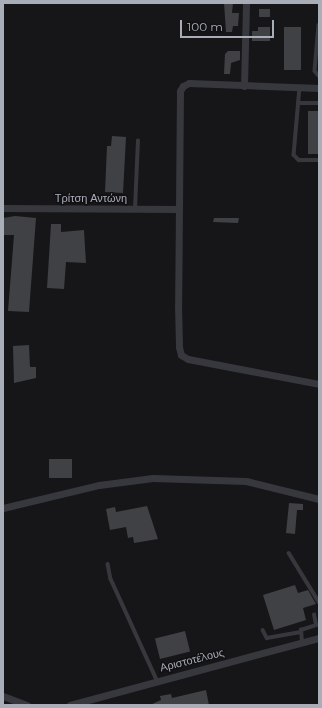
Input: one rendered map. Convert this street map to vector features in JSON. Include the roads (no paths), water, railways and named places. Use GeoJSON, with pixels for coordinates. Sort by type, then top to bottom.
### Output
{"type":"FeatureCollection","features":[{"type":"Feature","properties":{"kind":"street"},"geometry":{"type":"LineString","coordinates":[[244,86],[246,3]]}},
{"type":"Feature","properties":{"kind":"street"},"geometry":{"type":"LineString","coordinates":[[319,88],[189,83],[180,91],[179,209],[181,354],[207,364],[319,384]]}},
{"type":"Feature","properties":{"kind":"street","name":"Τρίτση Αντώνη"},"geometry":{"type":"LineString","coordinates":[[3,208],[179,209]]}},
{"type":"Feature","properties":{"kind":"street"},"geometry":{"type":"LineString","coordinates":[[3,508],[99,485],[153,478],[229,479],[278,487],[319,499]]}},
{"type":"Feature","properties":{"kind":"street","name":"Αριστοτέλους"},"geometry":{"type":"LineString","coordinates":[[70,705],[157,680],[319,638]]}},
{"type":"Feature","properties":{"kind":"street"},"geometry":{"type":"LineString","coordinates":[[3,696],[27,705]]}},
{"type":"Feature","properties":{"kind":"lane"},"geometry":{"type":"LineString","coordinates":[[319,24],[315,71],[319,76]]}},
{"type":"Feature","properties":{"kind":"lane"},"geometry":{"type":"LineString","coordinates":[[300,87],[294,155],[299,160],[319,160]]}},
{"type":"Feature","properties":{"kind":"lane"},"geometry":{"type":"LineString","coordinates":[[298,103],[319,103]]}},
{"type":"Feature","properties":{"kind":"lane"},"geometry":{"type":"LineString","coordinates":[[135,209],[138,141]]}},
{"type":"Feature","properties":{"kind":"lane"},"geometry":{"type":"LineString","coordinates":[[289,553],[319,602]]}},
{"type":"Feature","properties":{"kind":"lane"},"geometry":{"type":"LineString","coordinates":[[108,564],[111,580],[157,680]]}},
{"type":"Feature","properties":{"kind":"lane"},"geometry":{"type":"LineString","coordinates":[[262,630],[267,638],[300,632],[316,625],[314,615]]}},
{"type":"Feature","properties":{"kind":"lane"},"geometry":{"type":"LineString","coordinates":[[300,632],[302,643]]}}]}
